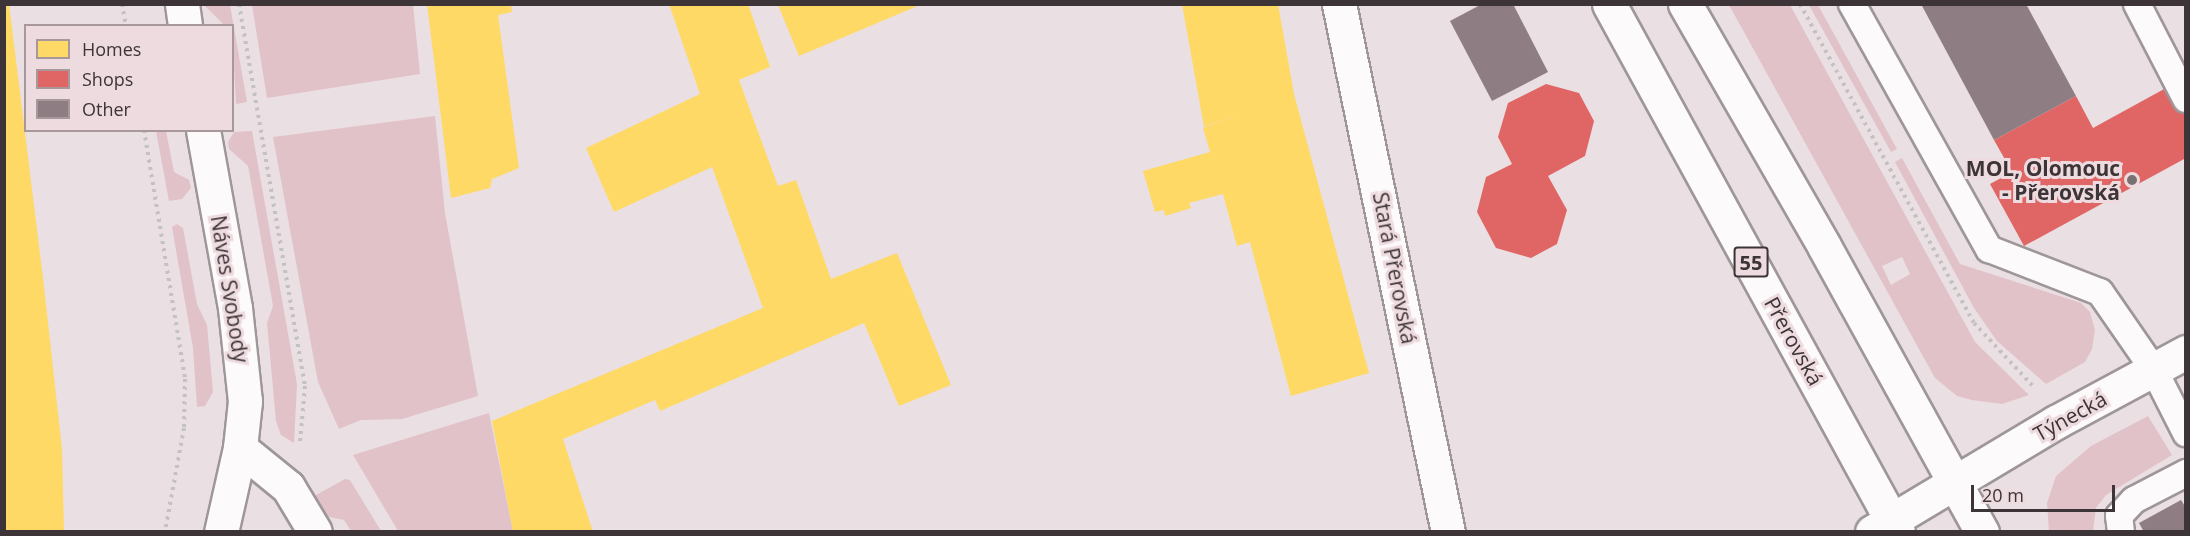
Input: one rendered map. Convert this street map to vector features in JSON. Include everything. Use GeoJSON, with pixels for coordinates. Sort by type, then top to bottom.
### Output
{"type":"FeatureCollection","features":[{"type":"Feature","properties":{"kind":"street"},"geometry":{"type":"LineString","coordinates":[[182,4],[185,24]]}},
{"type":"Feature","properties":{"kind":"street","name":"Stará Přerovská"},"geometry":{"type":"LineString","coordinates":[[1339,4],[1448,531]]}},
{"type":"Feature","properties":{"kind":"street","name":"Přerovská"},"geometry":{"type":"LineString","coordinates":[[1609,4],[1888,527]]}},
{"type":"Feature","properties":{"kind":"street"},"geometry":{"type":"LineString","coordinates":[[1685,4],[1982,531]]}},
{"type":"Feature","properties":{"kind":"street","name":"Náves Svobody"},"geometry":{"type":"LineString","coordinates":[[204,132],[239,339],[244,401],[240,448],[221,531]]}},
{"type":"Feature","properties":{"kind":"street","name":"Týnecká"},"geometry":{"type":"LineString","coordinates":[[1888,527],[1955,482],[2186,352]]}},
{"type":"Feature","properties":{"kind":"street"},"geometry":{"type":"LineString","coordinates":[[240,448],[288,488],[315,531]]}},
{"type":"Feature","properties":{"kind":"lane"},"geometry":{"type":"LineString","coordinates":[[1852,4],[1989,249],[2100,292],[2154,370],[2186,433]]}},
{"type":"Feature","properties":{"kind":"lane"},"geometry":{"type":"LineString","coordinates":[[2137,4],[2186,99]]}},
{"type":"Feature","properties":{"kind":"lane"},"geometry":{"type":"LineString","coordinates":[[2121,531],[2119,516],[2134,500],[2186,473]]}},
{"type":"Feature","properties":{"kind":"path"},"geometry":{"type":"LineString","coordinates":[[122,4],[126,24]]}},
{"type":"Feature","properties":{"kind":"path"},"geometry":{"type":"LineString","coordinates":[[239,4],[305,386],[300,443],[288,488]]}},
{"type":"Feature","properties":{"kind":"path"},"geometry":{"type":"LineString","coordinates":[[1800,4],[1974,323],[2037,389]]}},
{"type":"Feature","properties":{"kind":"path"},"geometry":{"type":"LineString","coordinates":[[144,132],[185,379],[184,428],[165,531]]}},
{"type":"Feature","properties":{"kind":"shaded area"},"geometry":{"type":"Polygon","coordinates":[[[204,5],[230,5],[233,24],[223,24],[204,5]]]}},
{"type":"Feature","properties":{"kind":"shaded area"},"geometry":{"type":"Polygon","coordinates":[[[252,5],[413,5],[420,74],[267,98],[252,5]]]}},
{"type":"Feature","properties":{"kind":"shaded area"},"geometry":{"type":"Polygon","coordinates":[[[1729,5],[1790,5],[1975,342],[2029,395],[2002,404],[1972,400],[1957,396],[1935,378],[1729,5]],[[1902,257],[1882,266],[1891,285],[1910,274],[1902,257]]]}},
{"type":"Feature","properties":{"kind":"shaded area"},"geometry":{"type":"Polygon","coordinates":[[[1809,5],[1818,5],[1897,149],[1891,152],[1809,5]]]}},
{"type":"Feature","properties":{"kind":"shaded area"},"geometry":{"type":"Polygon","coordinates":[[[234,28],[247,102],[236,104],[234,65],[234,28]]]}},
{"type":"Feature","properties":{"kind":"shaded area"},"geometry":{"type":"Polygon","coordinates":[[[435,116],[445,213],[478,396],[402,419],[361,420],[339,429],[318,382],[273,137],[435,116]]]}},
{"type":"Feature","properties":{"kind":"shaded area"},"geometry":{"type":"Polygon","coordinates":[[[252,131],[297,384],[294,443],[281,435],[276,421],[267,323],[273,306],[248,166],[229,149],[228,142],[234,132],[252,131]]]}},
{"type":"Feature","properties":{"kind":"shaded area"},"geometry":{"type":"Polygon","coordinates":[[[156,132],[166,132],[174,172],[189,180],[191,188],[182,199],[169,201],[156,132]]]}},
{"type":"Feature","properties":{"kind":"shaded area"},"geometry":{"type":"Polygon","coordinates":[[[1902,158],[1960,264],[2081,303],[2090,312],[2095,330],[2092,349],[2085,362],[2046,384],[1997,341],[1974,308],[1895,162],[1902,158]]]}},
{"type":"Feature","properties":{"kind":"shaded area"},"geometry":{"type":"Polygon","coordinates":[[[177,224],[183,228],[197,304],[207,325],[213,392],[205,406],[197,407],[193,348],[172,227],[177,224]]]}},
{"type":"Feature","properties":{"kind":"shaded area"},"geometry":{"type":"Polygon","coordinates":[[[489,413],[513,531],[398,531],[353,455],[489,413]]]}},
{"type":"Feature","properties":{"kind":"shaded area"},"geometry":{"type":"Polygon","coordinates":[[[2148,416],[2172,455],[2106,495],[2096,508],[2093,531],[2049,531],[2047,503],[2056,476],[2091,446],[2148,416]]]}},
{"type":"Feature","properties":{"kind":"shaded area"},"geometry":{"type":"Polygon","coordinates":[[[345,479],[350,480],[381,531],[351,531],[344,520],[325,516],[315,502],[316,495],[345,479]]]}},
{"type":"Feature","properties":{"kind":"building: Homes"},"geometry":{"type":"Polygon","coordinates":[[[4,4],[9,4],[62,449],[64,532],[4,532],[4,4]]]}},
{"type":"Feature","properties":{"kind":"building: Homes"},"geometry":{"type":"Polygon","coordinates":[[[427,4],[511,4],[512,12],[498,15],[519,168],[492,179],[490,188],[451,198],[427,4]]]}},
{"type":"Feature","properties":{"kind":"building: Homes"},"geometry":{"type":"Polygon","coordinates":[[[669,4],[748,4],[770,67],[739,80],[778,186],[796,180],[831,279],[897,253],[951,385],[899,406],[864,323],[660,411],[655,400],[563,439],[593,532],[513,532],[492,421],[763,308],[712,167],[614,212],[586,148],[700,94],[669,4]]]}},
{"type":"Feature","properties":{"kind":"building: Homes"},"geometry":{"type":"Polygon","coordinates":[[[1182,4],[1278,4],[1294,94],[1369,373],[1291,396],[1250,242],[1237,246],[1223,194],[1189,203],[1191,208],[1165,216],[1164,210],[1155,212],[1143,171],[1210,152],[1203,128],[1238,115],[1204,127],[1182,4]]]}},
{"type":"Feature","properties":{"kind":"building: Homes"},"geometry":{"type":"Polygon","coordinates":[[[778,5],[920,5],[799,56],[778,5]]]}},
{"type":"Feature","properties":{"kind":"building: Shops"},"geometry":{"type":"Polygon","coordinates":[[[2186,77],[2186,158],[2024,246],[1990,184],[2012,172],[1994,140],[2076,96],[2093,128],[2186,77]]]}},
{"type":"Feature","properties":{"kind":"building: Shops"},"geometry":{"type":"Polygon","coordinates":[[[1546,84],[1579,93],[1594,121],[1585,156],[1548,176],[1567,210],[1557,244],[1531,258],[1496,248],[1477,212],[1486,177],[1512,164],[1498,137],[1508,103],[1546,84]]]}},
{"type":"Feature","properties":{"kind":"building: Other"},"geometry":{"type":"Polygon","coordinates":[[[1482,4],[1513,4],[1548,72],[1492,101],[1450,21],[1482,4]]]}},
{"type":"Feature","properties":{"kind":"building: Other"},"geometry":{"type":"Polygon","coordinates":[[[1921,4],[2026,4],[2076,96],[1994,140],[1921,4]]]}},
{"type":"Feature","properties":{"kind":"building: Other"},"geometry":{"type":"Polygon","coordinates":[[[2181,500],[2186,508],[2186,532],[2144,532],[2139,523],[2181,500]]]}},
{"type":"Feature","properties":{"kind":"place","name":"MOL, Olomouc - Přerovská"},"geometry":{"type":"Point","coordinates":[2132,180]}}]}
